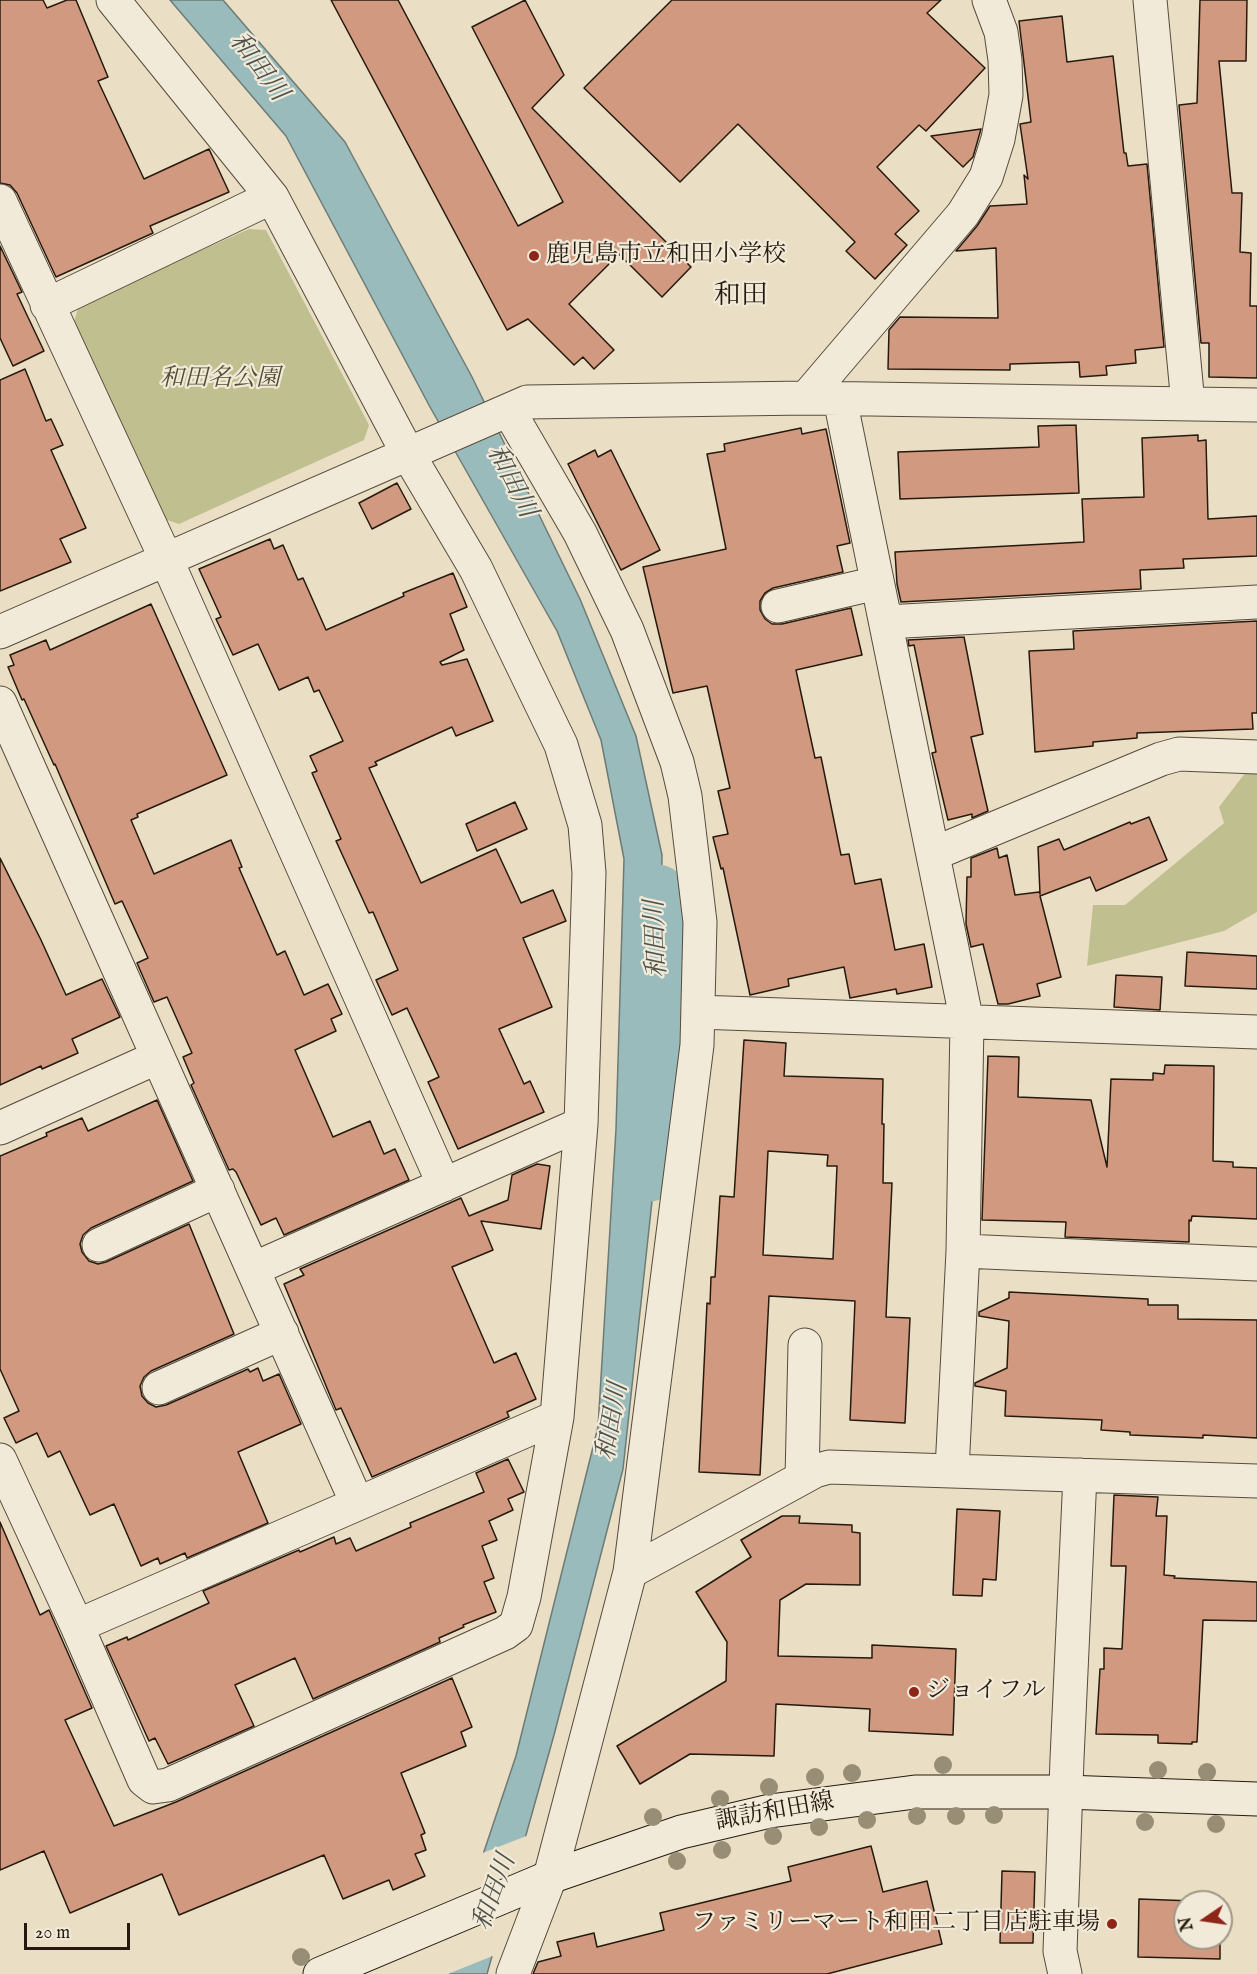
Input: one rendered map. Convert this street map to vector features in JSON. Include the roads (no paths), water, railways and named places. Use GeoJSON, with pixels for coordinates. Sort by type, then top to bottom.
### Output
{"type":"FeatureCollection","features":[{"type":"Feature","properties":{"kind":"street"},"geometry":{"type":"LineString","coordinates":[[0,1461],[148,1785],[157,1788],[168,1785],[505,1633],[516,1625],[524,1597],[557,1417],[581,1124],[589,873],[585,825],[561,745],[416,450],[272,197],[113,0]]}},
{"type":"Feature","properties":{"kind":"street"},"geometry":{"type":"LineString","coordinates":[[1150,0],[1188,404]]}},
{"type":"Feature","properties":{"kind":"street"},"geometry":{"type":"LineString","coordinates":[[806,398],[963,214],[986,177],[998,139],[1006,95],[1005,60],[995,1]]}},
{"type":"Feature","properties":{"kind":"street"},"geometry":{"type":"LineString","coordinates":[[47,305],[272,197]]}},
{"type":"Feature","properties":{"kind":"street"},"geometry":{"type":"LineString","coordinates":[[0,201],[167,561],[444,1185]]}},
{"type":"Feature","properties":{"kind":"street"},"geometry":{"type":"LineString","coordinates":[[0,632],[527,402],[806,398],[1257,405]]}},
{"type":"Feature","properties":{"kind":"street"},"geometry":{"type":"LineString","coordinates":[[840,399],[967,1022],[963,1251],[952,1470]]}},
{"type":"Feature","properties":{"kind":"street"},"geometry":{"type":"LineString","coordinates":[[509,411],[580,533],[627,630],[677,762],[685,796],[700,922],[698,1045],[630,1572],[550,1877],[513,1974]]}},
{"type":"Feature","properties":{"kind":"street"},"geometry":{"type":"LineString","coordinates":[[778,606],[877,583]]}},
{"type":"Feature","properties":{"kind":"street"},"geometry":{"type":"LineString","coordinates":[[886,622],[1257,602]]}},
{"type":"Feature","properties":{"kind":"street"},"geometry":{"type":"LineString","coordinates":[[0,703],[357,1503]]}},
{"type":"Feature","properties":{"kind":"street"},"geometry":{"type":"LineString","coordinates":[[933,854],[1170,756],[1179,754],[1257,757]]}},
{"type":"Feature","properties":{"kind":"street"},"geometry":{"type":"LineString","coordinates":[[698,1012],[1257,1032]]}},
{"type":"Feature","properties":{"kind":"street"},"geometry":{"type":"LineString","coordinates":[[0,1128],[158,1057]]}},
{"type":"Feature","properties":{"kind":"street"},"geometry":{"type":"LineString","coordinates":[[253,1269],[581,1124]]}},
{"type":"Feature","properties":{"kind":"street"},"geometry":{"type":"LineString","coordinates":[[99,1245],[218,1190]]}},
{"type":"Feature","properties":{"kind":"street"},"geometry":{"type":"LineString","coordinates":[[963,1251],[1257,1264]]}},
{"type":"Feature","properties":{"kind":"street"},"geometry":{"type":"LineString","coordinates":[[159,1388],[282,1333]]}},
{"type":"Feature","properties":{"kind":"street"},"geometry":{"type":"LineString","coordinates":[[802,1478],[805,1345]]}},
{"type":"Feature","properties":{"kind":"street"},"geometry":{"type":"LineString","coordinates":[[77,1626],[557,1417]]}},
{"type":"Feature","properties":{"kind":"street"},"geometry":{"type":"LineString","coordinates":[[630,1572],[815,1471],[829,1467],[1257,1481]]}},
{"type":"Feature","properties":{"kind":"street"},"geometry":{"type":"LineString","coordinates":[[1065,1974],[1060,1951],[1080,1474]]}},
{"type":"Feature","properties":{"kind":"street","name":"諏訪和田線"},"geometry":{"type":"LineString","coordinates":[[320,1974],[550,1877],[681,1832],[770,1811],[915,1792],[1065,1792],[1257,1799]]}},
{"type":"Feature","properties":{"kind":"water"},"geometry":{"type":"Polygon","coordinates":[[[170,0],[223,0],[345,142],[472,377],[580,599],[636,736],[662,855],[657,1155],[623,1469],[554,1735],[487,1974],[443,1974],[516,1756],[598,1427],[616,1129],[624,859],[601,740],[557,631],[430,407],[286,136],[170,0]]]}},
{"type":"Feature","properties":{"kind":"waterway","name":"和田川"},"geometry":{"type":"LineString","coordinates":[[649,1170],[662,1047],[657,896]]}},
{"type":"Feature","properties":{"kind":"place","name":"鹿児島市立和田小学校"},"geometry":{"type":"Point","coordinates":[534,256]}},
{"type":"Feature","properties":{"kind":"place","name":"ジョイフル"},"geometry":{"type":"Point","coordinates":[914,1692]}},
{"type":"Feature","properties":{"kind":"place","name":"ファミリーマート和田二丁目店駐車場"},"geometry":{"type":"Point","coordinates":[1112,1924]}},
{"type":"Feature","properties":{"kind":"district","name":"和田"},"geometry":{"type":"Point","coordinates":[741,297]}},
{"type":"Feature","properties":{"kind":"park label","name":"和田名公園"},"geometry":{"type":"Point","coordinates":[220,380]}}]}
